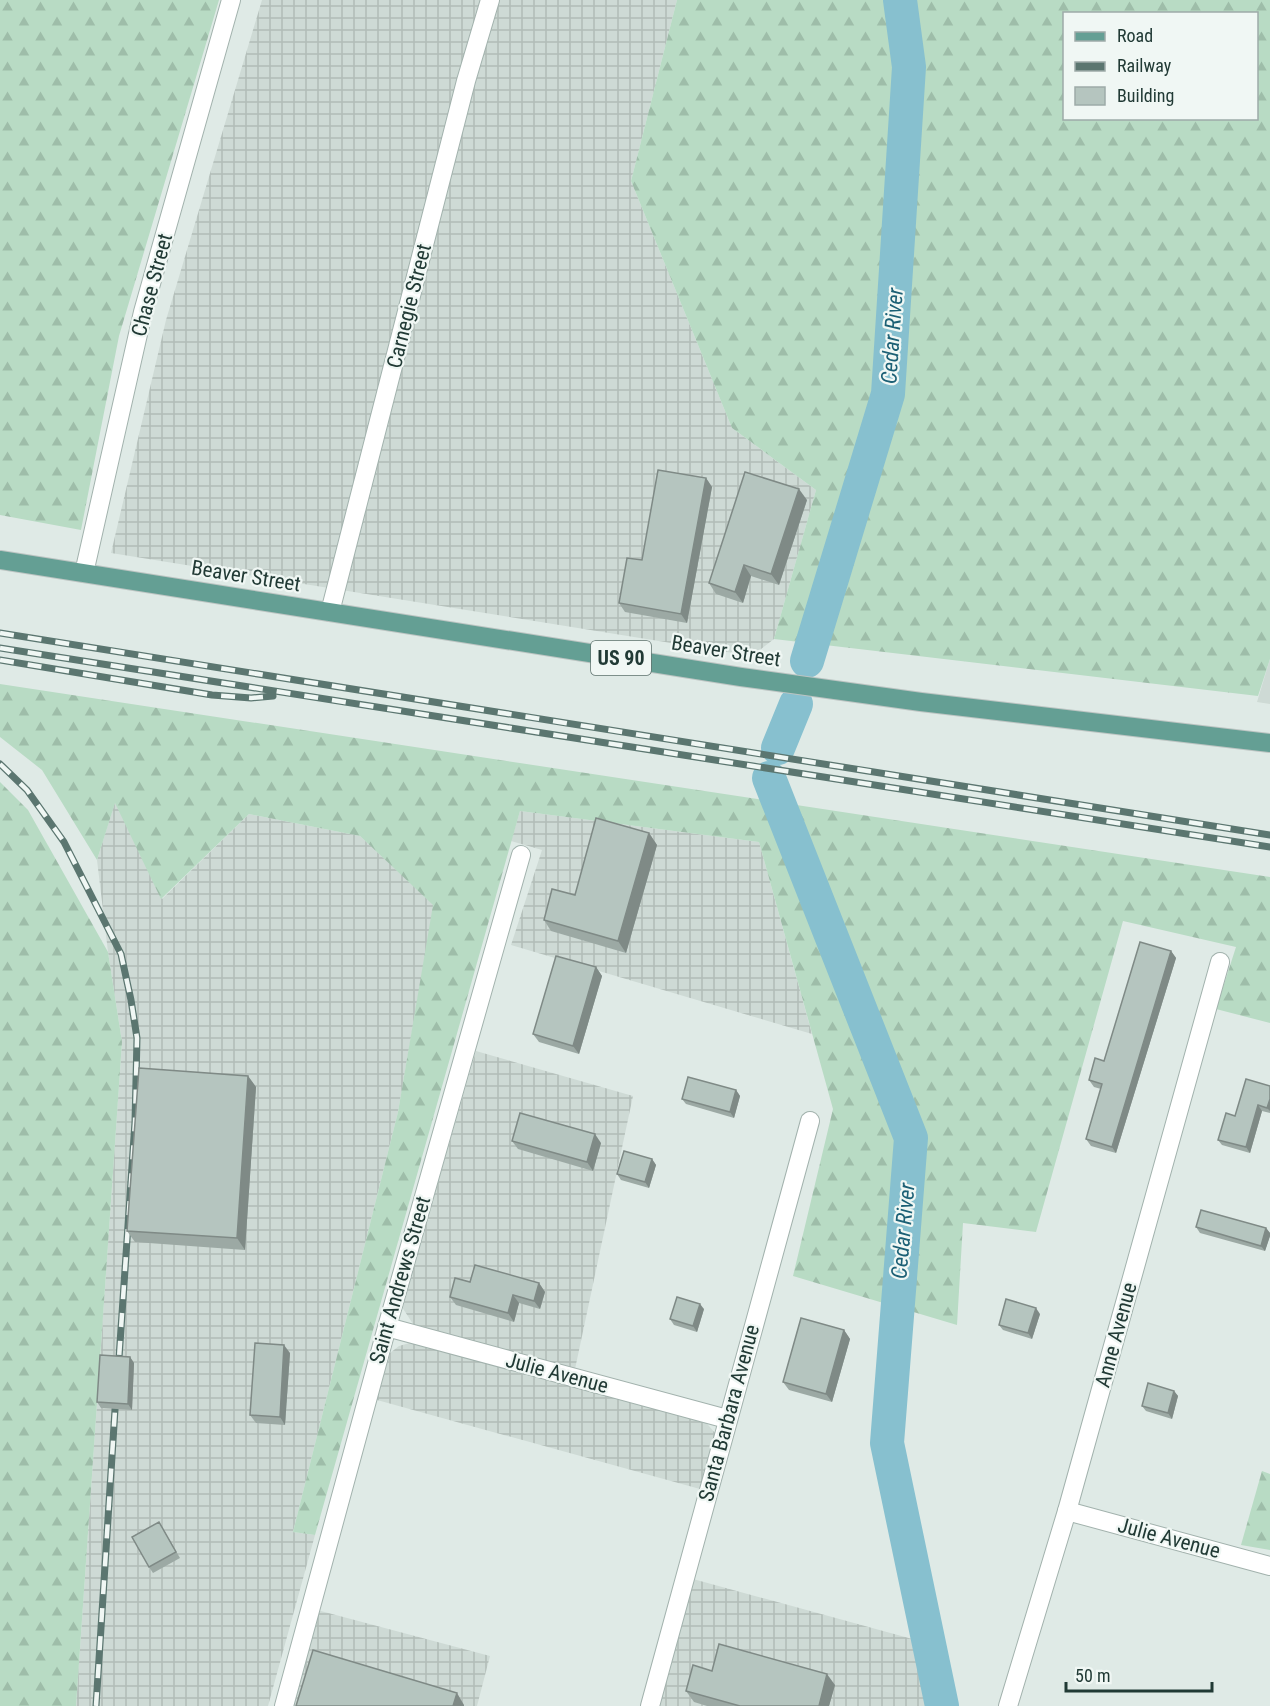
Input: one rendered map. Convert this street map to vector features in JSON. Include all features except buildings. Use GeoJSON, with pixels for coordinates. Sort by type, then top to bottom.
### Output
{"type":"FeatureCollection","features":[{"type":"Feature","properties":{"kind":"main road","name":"Beaver Street"},"geometry":{"type":"LineString","coordinates":[[0,560],[752,678],[921,702],[1270,744]]}},
{"type":"Feature","properties":{"kind":"street","name":"Chase Street"},"geometry":{"type":"LineString","coordinates":[[84,573],[143,312],[231,0]]}},
{"type":"Feature","properties":{"kind":"street","name":"Carnegie Street"},"geometry":{"type":"LineString","coordinates":[[330,612],[466,81],[490,0]]}},
{"type":"Feature","properties":{"kind":"street","name":"Saint Andrews Street"},"geometry":{"type":"LineString","coordinates":[[284,1706],[387,1327],[521,855]]}},
{"type":"Feature","properties":{"kind":"street","name":"Anne Avenue"},"geometry":{"type":"LineString","coordinates":[[1008,1706],[1067,1511],[1220,962]]}},
{"type":"Feature","properties":{"kind":"street","name":"Santa Barbara Avenue"},"geometry":{"type":"LineString","coordinates":[[650,1706],[810,1120]]}},
{"type":"Feature","properties":{"kind":"street","name":"Julie Avenue"},"geometry":{"type":"LineString","coordinates":[[387,1327],[728,1419]]}},
{"type":"Feature","properties":{"kind":"street","name":"Julie Avenue"},"geometry":{"type":"LineString","coordinates":[[1067,1511],[1270,1566]]}},
{"type":"Feature","properties":{"kind":"shaded area"},"geometry":{"type":"Polygon","coordinates":[[[262,0],[677,0],[631,181],[732,428],[816,490],[774,639],[752,656],[111,553],[166,320],[262,0]]]}},
{"type":"Feature","properties":{"kind":"shaded area"},"geometry":{"type":"Polygon","coordinates":[[[1270,659],[1270,704],[1257,702],[1270,659]]]}},
{"type":"Feature","properties":{"kind":"shaded area"},"geometry":{"type":"Polygon","coordinates":[[[115,802],[162,899],[249,814],[360,836],[434,905],[398,1112],[293,1532],[315,1535],[268,1706],[76,1706],[122,1042],[97,860],[115,802]]]}},
{"type":"Feature","properties":{"kind":"shaded area"},"geometry":{"type":"Polygon","coordinates":[[[520,811],[759,842],[812,1034],[511,945],[542,850],[511,841],[520,811]]]}},
{"type":"Feature","properties":{"kind":"shaded area"},"geometry":{"type":"Polygon","coordinates":[[[476,1051],[633,1096],[575,1369],[413,1324],[402,1307],[476,1051]]]}},
{"type":"Feature","properties":{"kind":"shaded area"},"geometry":{"type":"Polygon","coordinates":[[[413,1342],[703,1419],[715,1433],[700,1489],[377,1400],[390,1353],[399,1346],[413,1342]]]}},
{"type":"Feature","properties":{"kind":"shaded area"},"geometry":{"type":"Polygon","coordinates":[[[693,1579],[916,1640],[929,1706],[658,1706],[693,1579]]]}},
{"type":"Feature","properties":{"kind":"shaded area"},"geometry":{"type":"Polygon","coordinates":[[[317,1610],[490,1656],[477,1706],[292,1706],[317,1610]]]}},
{"type":"Feature","properties":{"kind":"green space"},"geometry":{"type":"Polygon","coordinates":[[[0,0],[219,0],[119,336],[81,530],[0,515],[0,0]]]}},
{"type":"Feature","properties":{"kind":"green space"},"geometry":{"type":"Polygon","coordinates":[[[677,0],[1270,0],[1270,659],[1258,696],[774,639],[816,490],[732,428],[631,181],[677,0]]]}},
{"type":"Feature","properties":{"kind":"green space"},"geometry":{"type":"Polygon","coordinates":[[[0,684],[1270,877],[1270,1023],[1216,1009],[1236,947],[1123,921],[1036,1232],[963,1223],[957,1325],[793,1276],[833,1109],[759,842],[520,811],[315,1535],[293,1532],[398,1112],[433,905],[360,836],[249,814],[161,899],[115,803],[97,860],[42,770],[0,737],[0,684]]]}},
{"type":"Feature","properties":{"kind":"green space"},"geometry":{"type":"Polygon","coordinates":[[[0,782],[28,810],[108,952],[122,1042],[76,1706],[0,1706],[0,782]]]}},
{"type":"Feature","properties":{"kind":"green space"},"geometry":{"type":"Polygon","coordinates":[[[1262,1471],[1270,1474],[1270,1550],[1241,1545],[1262,1471]]]}},
{"type":"Feature","properties":{"kind":"waterway","name":"Cedar River"},"geometry":{"type":"LineString","coordinates":[[807,661],[888,394],[909,67],[900,0]]}},
{"type":"Feature","properties":{"kind":"waterway","name":"Cedar River"},"geometry":{"type":"LineString","coordinates":[[778,748],[796,704]]}},
{"type":"Feature","properties":{"kind":"waterway","name":"Cedar River"},"geometry":{"type":"LineString","coordinates":[[769,778],[911,1138],[887,1443],[942,1706]]}},
{"type":"Feature","properties":{"kind":"railway"},"geometry":{"type":"LineString","coordinates":[[0,633],[1270,835]]}},
{"type":"Feature","properties":{"kind":"railway"},"geometry":{"type":"LineString","coordinates":[[0,648],[1270,847]]}},
{"type":"Feature","properties":{"kind":"railway"},"geometry":{"type":"LineString","coordinates":[[0,660],[212,695],[251,698],[273,696]]}},
{"type":"Feature","properties":{"kind":"railway"},"geometry":{"type":"LineString","coordinates":[[0,764],[27,790],[64,842],[121,954],[131,1000],[137,1038],[135,1122],[118,1373]]}},
{"type":"Feature","properties":{"kind":"railway"},"geometry":{"type":"LineString","coordinates":[[96,1706],[116,1394]]}}]}
